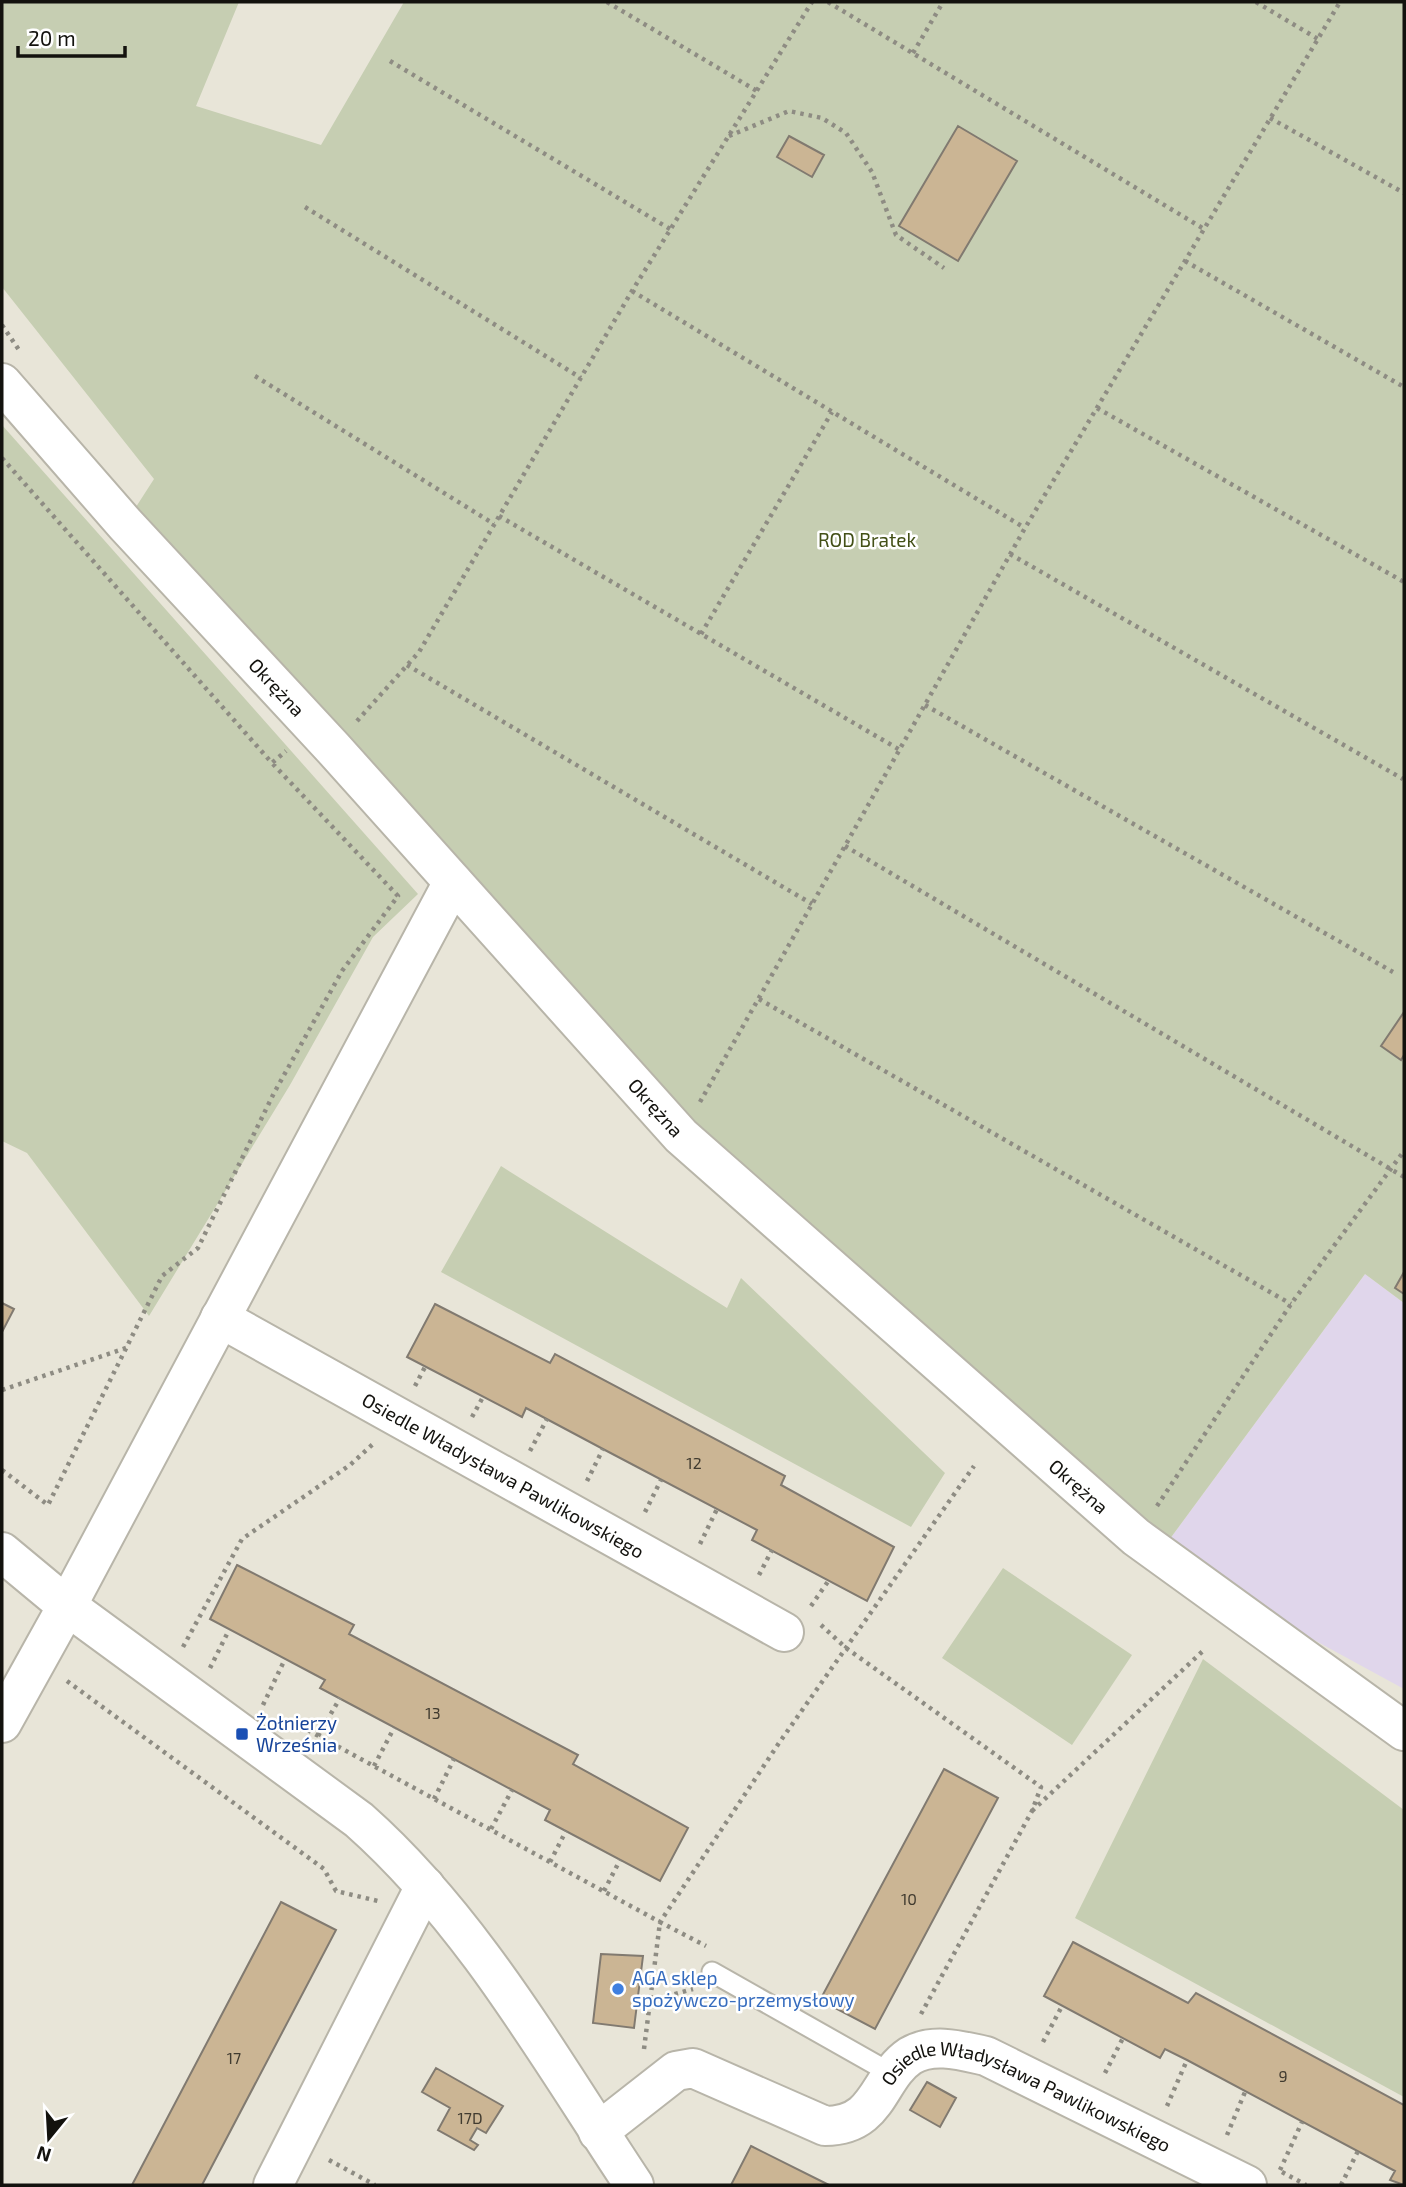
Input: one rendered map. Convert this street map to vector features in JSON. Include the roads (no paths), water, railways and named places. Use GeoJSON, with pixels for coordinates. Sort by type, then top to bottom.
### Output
{"type":"FeatureCollection","features":[{"type":"Feature","properties":{"kind":"street","name":"Okrężna"},"geometry":{"type":"LineString","coordinates":[[2,383],[125,524],[332,748],[681,1136],[1136,1538],[1404,1731]]}},
{"type":"Feature","properties":{"kind":"street"},"geometry":{"type":"LineString","coordinates":[[2,1723],[453,882]]}},
{"type":"Feature","properties":{"kind":"street","name":"Osiedle Władysława Pawlikowskiego"},"geometry":{"type":"LineString","coordinates":[[220,1318],[399,1418],[795,1622]]}},
{"type":"Feature","properties":{"kind":"street"},"geometry":{"type":"LineString","coordinates":[[2,1552],[67,1606],[359,1820],[397,1853],[479,1954],[634,2185]]}},
{"type":"Feature","properties":{"kind":"street"},"geometry":{"type":"LineString","coordinates":[[273,2185],[425,1886]]}},
{"type":"Feature","properties":{"kind":"street","name":"Osiedle Władysława Pawlikowskiego"},"geometry":{"type":"LineString","coordinates":[[598,2132],[676,2071],[693,2067],[825,2126],[842,2126],[863,2114],[909,2057],[929,2050],[954,2049],[986,2056],[1263,2178]]}},
{"type":"Feature","properties":{"kind":"lane"},"geometry":{"type":"LineString","coordinates":[[712,1972],[894,2075]]}},
{"type":"Feature","properties":{"kind":"place","name":"Żołnierzy Września"},"geometry":{"type":"Point","coordinates":[242,1734]}},
{"type":"Feature","properties":{"kind":"place","name":"AGA sklep spożywczo-przemysłowy"},"geometry":{"type":"Point","coordinates":[618,1989]}},
{"type":"Feature","properties":{"kind":"park label","name":"ROD Bratek"},"geometry":{"type":"Point","coordinates":[867,540]}}]}
